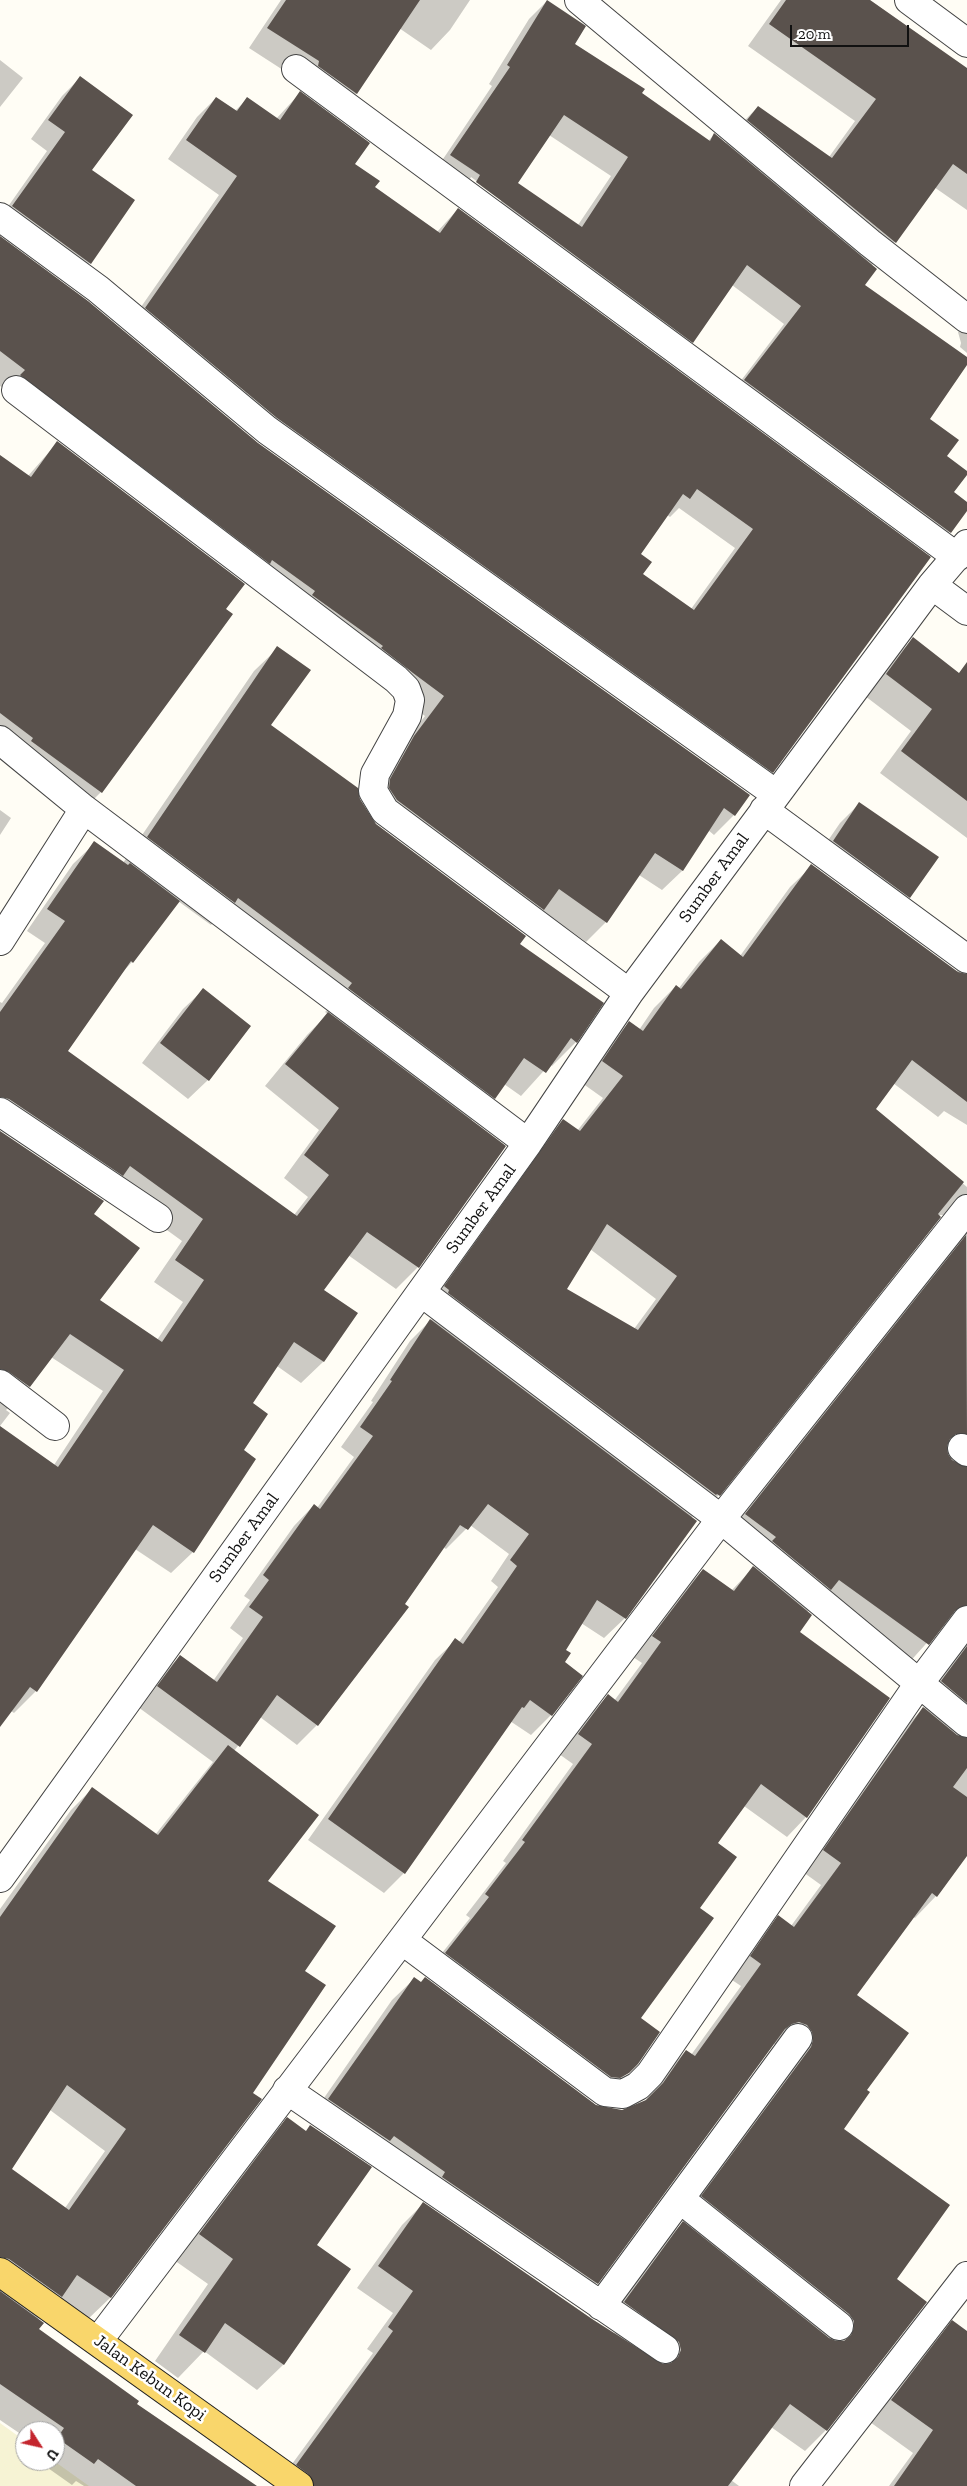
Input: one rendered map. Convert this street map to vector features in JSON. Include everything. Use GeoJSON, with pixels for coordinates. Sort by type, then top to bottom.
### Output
{"type":"FeatureCollection","features":[{"type":"Feature","properties":{"kind":"main road","name":"Jalan Kebun Kopi"},"geometry":{"type":"LineString","coordinates":[[0,2272],[300,2486]]}},
{"type":"Feature","properties":{"kind":"street"},"geometry":{"type":"LineString","coordinates":[[579,0],[862,236],[967,319]]}},
{"type":"Feature","properties":{"kind":"street"},"geometry":{"type":"LineString","coordinates":[[908,0],[967,43]]}},
{"type":"Feature","properties":{"kind":"street"},"geometry":{"type":"LineString","coordinates":[[296,69],[962,551]]}},
{"type":"Feature","properties":{"kind":"street"},"geometry":{"type":"LineString","coordinates":[[0,217],[98,289],[267,430],[770,802],[967,959]]}},
{"type":"Feature","properties":{"kind":"street"},"geometry":{"type":"LineString","coordinates":[[16,390],[396,679],[406,689],[410,700],[407,716],[376,774],[373,791],[385,811],[629,992]]}},
{"type":"Feature","properties":{"kind":"street","name":"Sumber Amal"},"geometry":{"type":"LineString","coordinates":[[0,1878],[528,1144],[629,992],[932,585],[962,551]]}},
{"type":"Feature","properties":{"kind":"street"},"geometry":{"type":"LineString","coordinates":[[932,585],[967,611]]}},
{"type":"Feature","properties":{"kind":"street"},"geometry":{"type":"LineString","coordinates":[[0,740],[84,809],[528,1144]]}},
{"type":"Feature","properties":{"kind":"street"},"geometry":{"type":"LineString","coordinates":[[0,941],[84,809]]}},
{"type":"Feature","properties":{"kind":"street"},"geometry":{"type":"LineString","coordinates":[[0,1112],[158,1218]]}},
{"type":"Feature","properties":{"kind":"street"},"geometry":{"type":"LineString","coordinates":[[98,2341],[721,1519],[967,1209]]}},
{"type":"Feature","properties":{"kind":"street"},"geometry":{"type":"LineString","coordinates":[[421,1292],[721,1519],[918,1685],[967,1723]]}},
{"type":"Feature","properties":{"kind":"street"},"geometry":{"type":"LineString","coordinates":[[0,1384],[55,1426]]}},
{"type":"Feature","properties":{"kind":"street"},"geometry":{"type":"LineString","coordinates":[[403,1940],[606,2092],[623,2094],[638,2086],[650,2074],[918,1685],[967,1620]]}},
{"type":"Feature","properties":{"kind":"street"},"geometry":{"type":"LineString","coordinates":[[601,2306],[798,2038]]}},
{"type":"Feature","properties":{"kind":"street"},"geometry":{"type":"LineString","coordinates":[[287,2090],[665,2349]]}},
{"type":"Feature","properties":{"kind":"street"},"geometry":{"type":"LineString","coordinates":[[680,2199],[839,2326]]}},
{"type":"Feature","properties":{"kind":"street"},"geometry":{"type":"LineString","coordinates":[[804,2486],[967,2276]]}},
{"type":"Feature","properties":{"kind":"shaded area"},"geometry":{"type":"Polygon","coordinates":[[[0,2423],[15,2434],[15,2471],[65,2471],[65,2469],[89,2486],[0,2486],[0,2423]]]}},
{"type":"Feature","properties":{"kind":"building"},"geometry":{"type":"Polygon","coordinates":[[[286,0],[420,0],[357,94],[318,66],[319,61],[267,28],[286,0]]]}},
{"type":"Feature","properties":{"kind":"building"},"geometry":{"type":"Polygon","coordinates":[[[547,0],[586,26],[575,44],[645,89],[642,93],[710,141],[714,133],[877,269],[865,285],[967,357],[967,365],[930,419],[959,440],[947,456],[967,471],[967,475],[954,492],[967,502],[967,511],[951,533],[744,380],[801,306],[747,265],[693,343],[476,182],[480,175],[450,155],[510,67],[507,65],[547,0]],[[564,115],[518,183],[582,227],[628,157],[564,115]]]}},
{"type":"Feature","properties":{"kind":"building"},"geometry":{"type":"Polygon","coordinates":[[[786,0],[870,0],[967,68],[967,174],[953,164],[896,243],[747,120],[758,106],[832,158],[876,99],[769,24],[786,0]]]}},
{"type":"Feature","properties":{"kind":"building"},"geometry":{"type":"Polygon","coordinates":[[[80,76],[133,115],[92,170],[135,200],[91,264],[12,206],[65,132],[48,120],[80,76]]]}},
{"type":"Feature","properties":{"kind":"building"},"geometry":{"type":"Polygon","coordinates":[[[300,91],[370,143],[355,164],[380,181],[375,187],[440,233],[458,208],[931,557],[773,773],[277,418],[145,308],[237,176],[186,140],[216,97],[237,111],[247,97],[280,120],[300,91]],[[697,489],[690,499],[683,494],[641,554],[652,562],[643,574],[694,610],[753,529],[697,489]]]}},
{"type":"Feature","properties":{"kind":"building"},"geometry":{"type":"Polygon","coordinates":[[[0,236],[88,301],[258,443],[750,795],[735,816],[724,808],[683,871],[655,853],[607,923],[559,889],[544,910],[397,800],[389,788],[390,779],[414,736],[444,696],[381,648],[383,646],[312,595],[315,591],[272,560],[270,564],[20,375],[25,370],[0,351],[0,236]]]}},
{"type":"Feature","properties":{"kind":"building"},"geometry":{"type":"Polygon","coordinates":[[[57,441],[245,584],[226,609],[233,614],[102,793],[31,741],[33,738],[0,713],[0,455],[31,477],[57,441]]]}},
{"type":"Feature","properties":{"kind":"building"},"geometry":{"type":"Polygon","coordinates":[[[913,637],[959,673],[967,662],[967,801],[901,751],[932,709],[886,674],[913,637]]]}},
{"type":"Feature","properties":{"kind":"building"},"geometry":{"type":"Polygon","coordinates":[[[277,646],[311,670],[271,725],[358,788],[360,799],[376,824],[526,936],[520,944],[604,1003],[577,1043],[571,1038],[546,1073],[524,1058],[495,1099],[348,988],[352,983],[238,898],[235,903],[147,837],[277,646]]]}},
{"type":"Feature","properties":{"kind":"building"},"geometry":{"type":"Polygon","coordinates":[[[859,802],[939,857],[910,898],[833,841],[859,802]]]}},
{"type":"Feature","properties":{"kind":"building"},"geometry":{"type":"Polygon","coordinates":[[[94,841],[128,865],[130,863],[180,901],[133,963],[131,961],[68,1051],[297,1216],[329,1175],[304,1155],[339,1108],[285,1064],[328,1012],[506,1146],[419,1268],[367,1232],[324,1290],[358,1313],[324,1362],[294,1342],[253,1403],[268,1414],[244,1450],[256,1459],[194,1553],[153,1525],[37,1692],[30,1687],[0,1727],[0,1426],[58,1467],[124,1370],[70,1334],[30,1387],[9,1372],[0,1369],[0,1131],[104,1201],[94,1214],[140,1248],[100,1300],[162,1342],[204,1280],[175,1260],[203,1219],[130,1166],[123,1176],[9,1099],[0,1097],[0,1012],[65,921],[47,909],[94,841]]]}},
{"type":"Feature","properties":{"kind":"building"},"geometry":{"type":"Polygon","coordinates":[[[811,864],[958,972],[967,974],[967,1102],[912,1060],[876,1109],[964,1182],[938,1214],[941,1217],[720,1496],[716,1495],[448,1293],[449,1290],[444,1286],[563,1119],[580,1131],[623,1076],[602,1061],[629,1021],[643,1031],[676,985],[681,989],[721,939],[743,957],[811,864]],[[607,1224],[567,1289],[638,1330],[677,1276],[607,1224]]]}},
{"type":"Feature","properties":{"kind":"building"},"geometry":{"type":"Polygon","coordinates":[[[203,988],[251,1026],[209,1081],[160,1043],[203,988]]]}},
{"type":"Feature","properties":{"kind":"building"},"geometry":{"type":"Polygon","coordinates":[[[966,1235],[967,1434],[956,1434],[950,1439],[947,1446],[948,1454],[952,1460],[967,1467],[967,1605],[955,1611],[929,1645],[839,1580],[831,1590],[772,1541],[776,1537],[745,1514],[966,1235]]]}},
{"type":"Feature","properties":{"kind":"building"},"geometry":{"type":"Polygon","coordinates":[[[430,1319],[697,1521],[626,1619],[597,1600],[566,1650],[571,1653],[565,1662],[583,1676],[552,1716],[530,1700],[524,1708],[522,1707],[405,1874],[328,1819],[455,1638],[463,1644],[517,1566],[510,1560],[529,1534],[488,1504],[468,1530],[460,1525],[405,1604],[409,1607],[318,1726],[277,1695],[240,1747],[157,1686],[180,1655],[217,1682],[263,1617],[249,1607],[269,1580],[263,1575],[314,1504],[320,1509],[373,1436],[360,1427],[392,1381],[390,1380],[430,1319]]]}},
{"type":"Feature","properties":{"kind":"building"},"geometry":{"type":"Polygon","coordinates":[[[753,1566],[812,1615],[800,1632],[890,1698],[807,1818],[761,1784],[718,1843],[737,1857],[700,1908],[714,1918],[641,2018],[660,2032],[638,2064],[629,2073],[620,2078],[611,2077],[445,1953],[489,1897],[485,1894],[525,1842],[522,1840],[592,1744],[578,1734],[608,1694],[618,1702],[661,1642],[652,1636],[703,1569],[734,1591],[753,1566]]]}},
{"type":"Feature","properties":{"kind":"building"},"geometry":{"type":"Polygon","coordinates":[[[967,1646],[967,1703],[941,1681],[967,1646]]]}},
{"type":"Feature","properties":{"kind":"building"},"geometry":{"type":"Polygon","coordinates":[[[923,1707],[957,1735],[967,1738],[967,1768],[953,1787],[967,1797],[967,1856],[937,1897],[932,1893],[857,1995],[909,2033],[867,2090],[870,2092],[844,2129],[950,2205],[897,2279],[927,2302],[827,2431],[790,2404],[728,2486],[314,2486],[308,2474],[296,2465],[393,2331],[388,2327],[413,2291],[378,2266],[423,2202],[592,2319],[663,2364],[671,2363],[678,2357],[681,2350],[679,2342],[624,2302],[683,2221],[829,2338],[836,2341],[844,2341],[851,2335],[854,2321],[849,2314],[701,2196],[811,2047],[813,2040],[812,2032],[807,2025],[799,2022],[785,2029],[598,2284],[442,2177],[445,2172],[394,2136],[390,2141],[328,2099],[414,1977],[421,1982],[425,1977],[596,2105],[622,2110],[646,2100],[663,2083],[686,2050],[695,2056],[761,1964],[750,1956],[778,1915],[794,1927],[841,1863],[823,1850],[923,1707]]]}},
{"type":"Feature","properties":{"kind":"building"},"geometry":{"type":"Polygon","coordinates":[[[228,1745],[319,1815],[268,1881],[336,1926],[305,1971],[326,1985],[253,2093],[262,2099],[111,2298],[77,2275],[62,2297],[9,2259],[0,2257],[0,1917],[92,1787],[158,1835],[228,1745]],[[67,2085],[12,2169],[69,2210],[126,2129],[67,2085]]]}},
{"type":"Feature","properties":{"kind":"building"},"geometry":{"type":"Polygon","coordinates":[[[287,2117],[306,2131],[310,2125],[372,2167],[317,2245],[351,2269],[284,2365],[225,2323],[205,2353],[179,2335],[233,2259],[199,2234],[287,2117]]]}},
{"type":"Feature","properties":{"kind":"building"},"geometry":{"type":"Polygon","coordinates":[[[0,2291],[44,2323],[39,2329],[139,2401],[137,2404],[257,2486],[136,2486],[98,2459],[94,2464],[65,2444],[65,2421],[54,2421],[0,2384],[0,2291]]]}},
{"type":"Feature","properties":{"kind":"building"},"geometry":{"type":"Polygon","coordinates":[[[952,2320],[967,2331],[967,2486],[894,2486],[933,2430],[891,2400],[952,2320]]]}}]}
